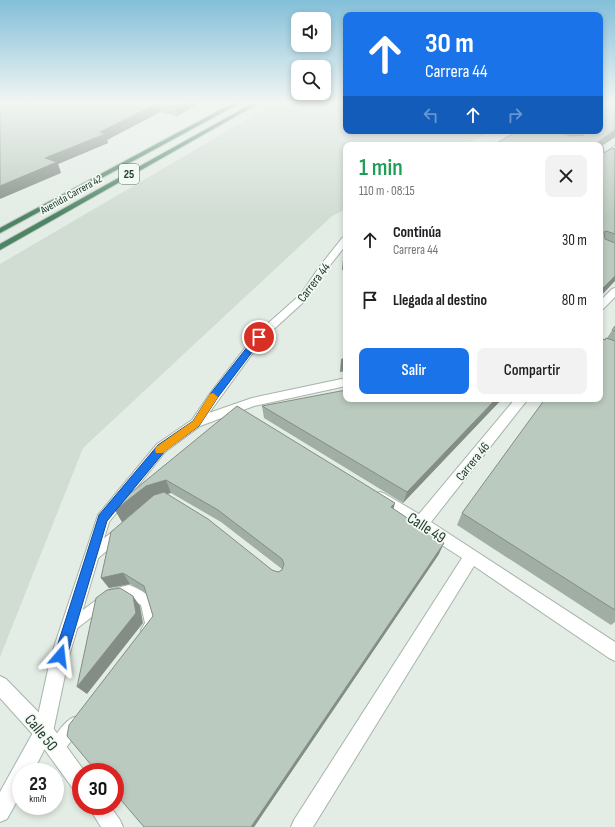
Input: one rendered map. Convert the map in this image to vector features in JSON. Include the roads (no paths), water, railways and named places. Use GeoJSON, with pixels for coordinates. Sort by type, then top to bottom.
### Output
{"type":"FeatureCollection","features":[{"type":"Feature","properties":{"kind":"highway","name":"Avenida Carrera 42"},"geometry":{"type":"LineString","coordinates":[[0,231],[167,141]]}},
{"type":"Feature","properties":{"kind":"highway","name":"Avenida Carrera 42"},"geometry":{"type":"LineString","coordinates":[[0,247],[189,141]]}},
{"type":"Feature","properties":{"kind":"street"},"geometry":{"type":"LineString","coordinates":[[603,157],[615,148]]}},
{"type":"Feature","properties":{"kind":"street"},"geometry":{"type":"LineString","coordinates":[[603,153],[615,156]]}},
{"type":"Feature","properties":{"kind":"street","name":"Carrera 44"},"geometry":{"type":"LineString","coordinates":[[90,557],[102,519],[161,448],[196,423],[214,395],[259,337],[305,296],[323,268],[343,243]]}},
{"type":"Feature","properties":{"kind":"street"},"geometry":{"type":"LineString","coordinates":[[603,304],[615,291]]}},
{"type":"Feature","properties":{"kind":"street"},"geometry":{"type":"LineString","coordinates":[[196,423],[252,402],[343,383]]}},
{"type":"Feature","properties":{"kind":"street","name":"Carrera 46"},"geometry":{"type":"LineString","coordinates":[[421,523],[520,402]]}},
{"type":"Feature","properties":{"kind":"street"},"geometry":{"type":"LineString","coordinates":[[234,408],[248,417]]}},
{"type":"Feature","properties":{"kind":"street","name":"Calle 49"},"geometry":{"type":"LineString","coordinates":[[368,490],[421,523],[615,652]]}},
{"type":"Feature","properties":{"kind":"street"},"geometry":{"type":"LineString","coordinates":[[27,763],[44,732],[60,656],[90,557]]}},
{"type":"Feature","properties":{"kind":"street"},"geometry":{"type":"LineString","coordinates":[[301,827],[472,558]]}},
{"type":"Feature","properties":{"kind":"street","name":"Calle 50"},"geometry":{"type":"LineString","coordinates":[[0,685],[44,732],[72,770]]}},
{"type":"Feature","properties":{"kind":"street"},"geometry":{"type":"LineString","coordinates":[[0,812],[12,791]]}},
{"type":"Feature","properties":{"kind":"street"},"geometry":{"type":"LineString","coordinates":[[104,815],[113,827]]}},
{"type":"Feature","properties":{"kind":"lane"},"geometry":{"type":"LineString","coordinates":[[90,557],[126,527]]}},
{"type":"Feature","properties":{"kind":"lane"},"geometry":{"type":"LineString","coordinates":[[69,628],[111,594],[129,591],[146,601],[152,625],[137,643]]}},
{"type":"Feature","properties":{"kind":"lane"},"geometry":{"type":"LineString","coordinates":[[56,748],[84,711]]}}]}
